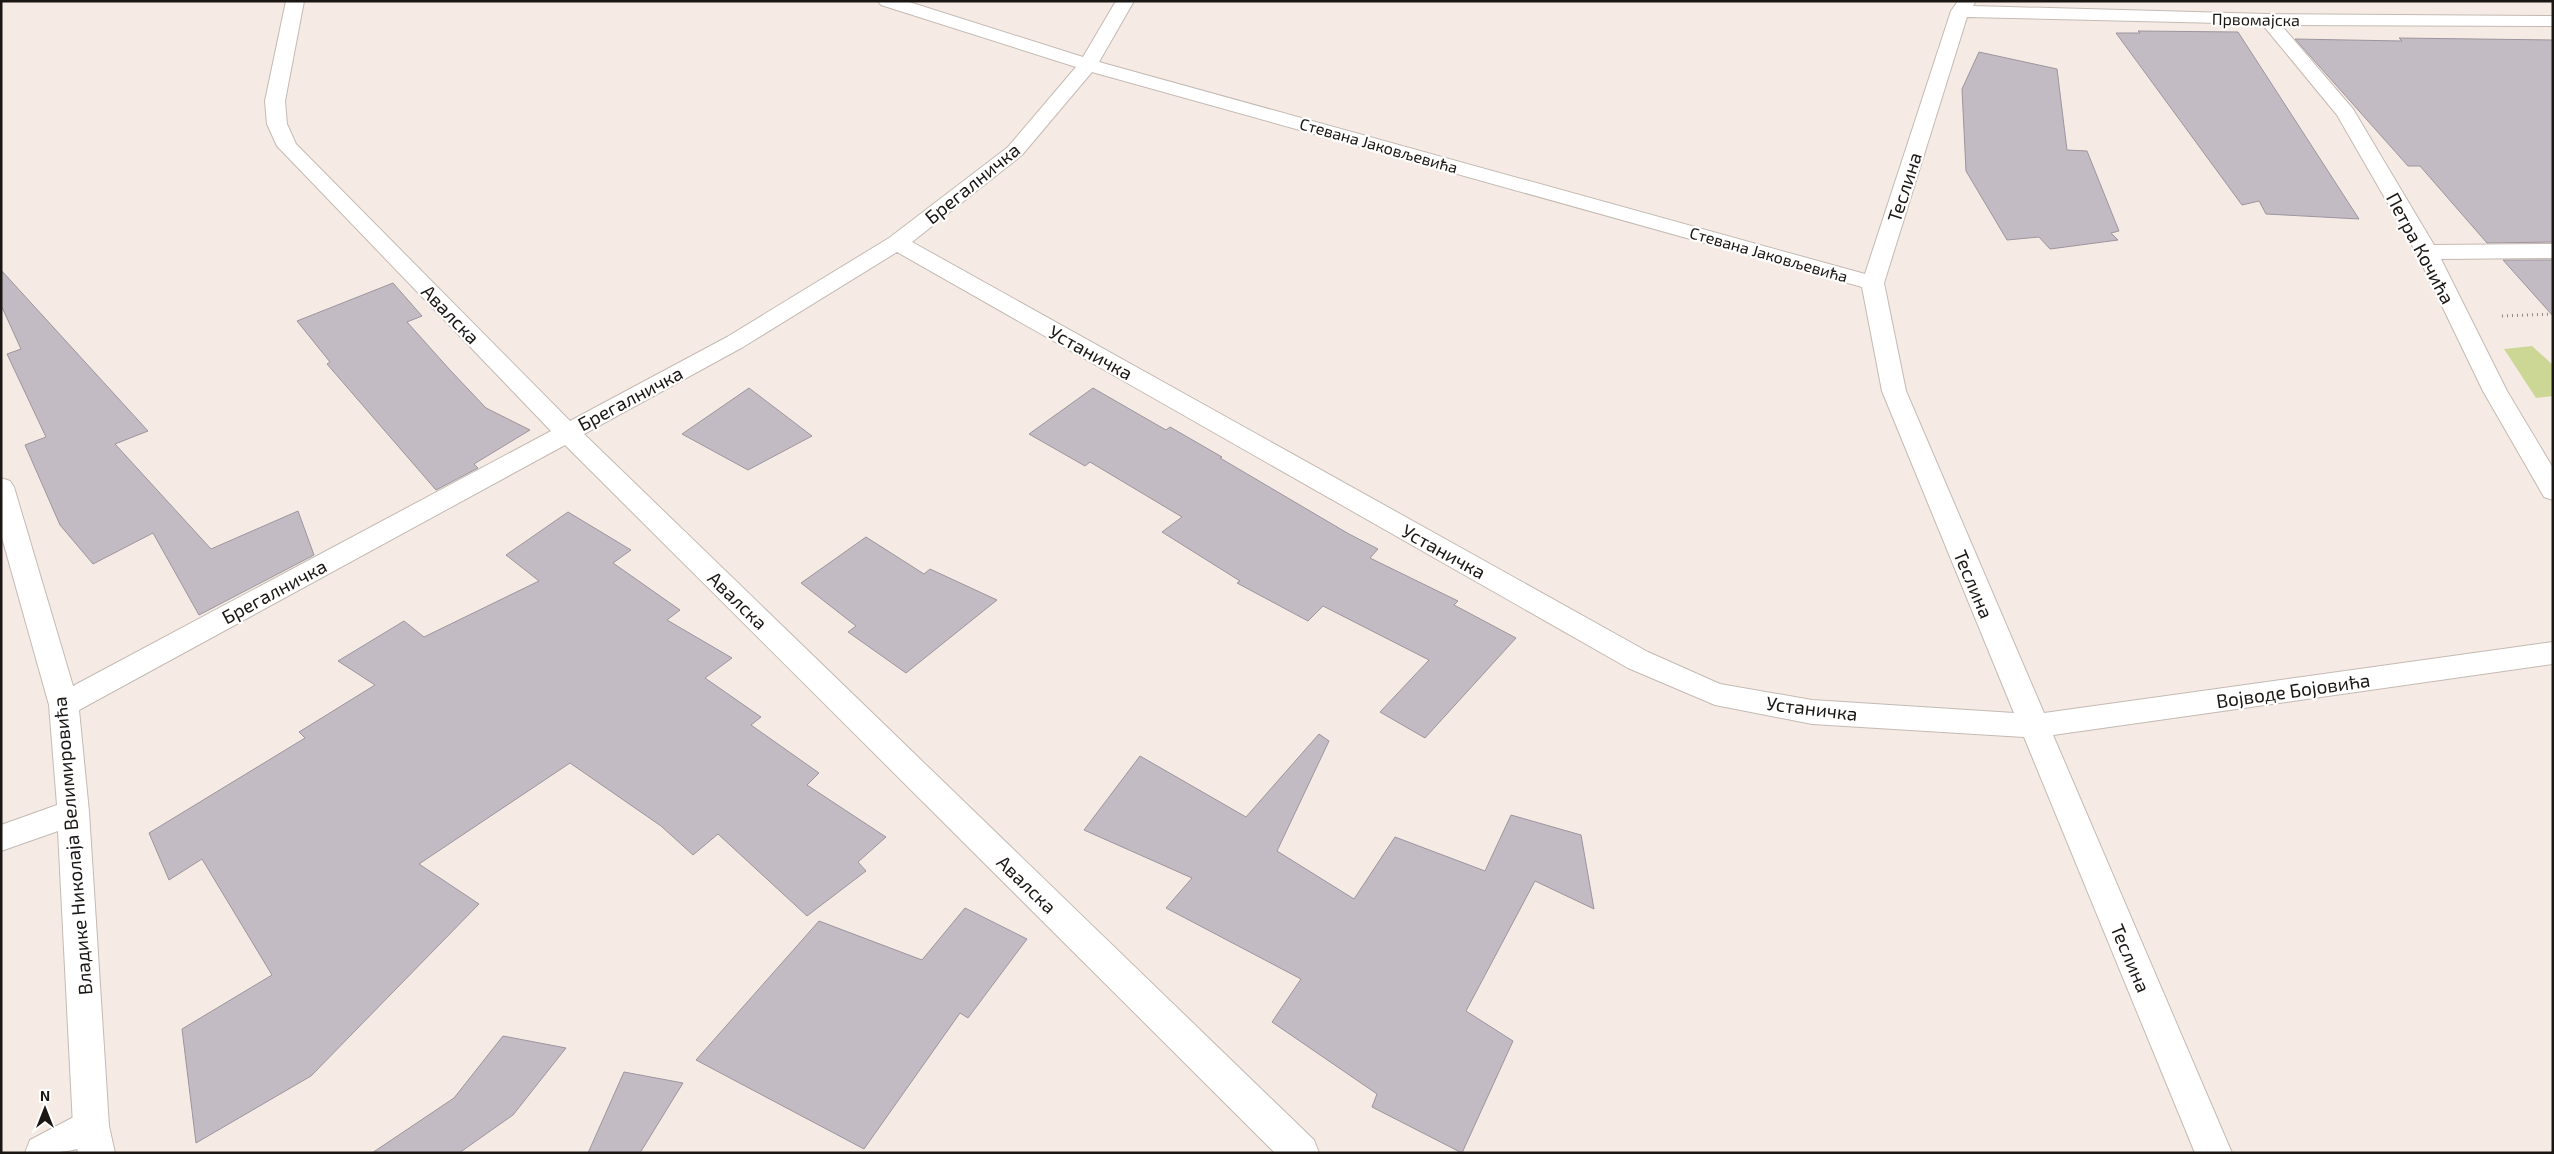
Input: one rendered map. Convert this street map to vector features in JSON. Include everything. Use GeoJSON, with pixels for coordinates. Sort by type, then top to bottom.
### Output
{"type":"FeatureCollection","features":[{"type":"Feature","properties":{"kind":"street","name":"Авалска"},"geometry":{"type":"LineString","coordinates":[[295,1],[276,101],[277,124],[287,146],[567,432],[1301,1153]]}},
{"type":"Feature","properties":{"kind":"street","name":"Стевана Јаковљевића"},"geometry":{"type":"LineString","coordinates":[[887,1],[1088,64],[1873,283]]}},
{"type":"Feature","properties":{"kind":"street","name":"Брегалничка"},"geometry":{"type":"LineString","coordinates":[[64,705],[735,342],[897,243],[1015,151],[1088,64],[1125,1]]}},
{"type":"Feature","properties":{"kind":"street","name":"Првомајска"},"geometry":{"type":"LineString","coordinates":[[1964,6],[2267,19],[2553,21]]}},
{"type":"Feature","properties":{"kind":"street","name":"Теслина"},"geometry":{"type":"LineString","coordinates":[[1964,6],[1873,283],[1894,391],[2214,1153]]}},
{"type":"Feature","properties":{"kind":"street","name":"Петра Кочића"},"geometry":{"type":"LineString","coordinates":[[2267,19],[2346,113],[2427,252],[2494,391],[2553,491]]}},
{"type":"Feature","properties":{"kind":"street","name":"Устаничка"},"geometry":{"type":"LineString","coordinates":[[897,243],[1638,660],[1714,694],[1812,712],[2034,726]]}},
{"type":"Feature","properties":{"kind":"street"},"geometry":{"type":"LineString","coordinates":[[2427,252],[2553,251]]}},
{"type":"Feature","properties":{"kind":"street","name":"Владике Николаја Велимировића"},"geometry":{"type":"LineString","coordinates":[[1,487],[64,705],[73,812],[94,1139]]}},
{"type":"Feature","properties":{"kind":"street","name":"Војводе Бојовића"},"geometry":{"type":"LineString","coordinates":[[2034,726],[2553,653]]}},
{"type":"Feature","properties":{"kind":"street"},"geometry":{"type":"LineString","coordinates":[[1,838],[73,812]]}},
{"type":"Feature","properties":{"kind":"street"},"geometry":{"type":"LineString","coordinates":[[43,1153],[94,1139]]}},
{"type":"Feature","properties":{"kind":"path"},"geometry":{"type":"LineString","coordinates":[[2459,317],[2553,314]]}},
{"type":"Feature","properties":{"kind":"green space"},"geometry":{"type":"Polygon","coordinates":[[[2532,346],[2553,365],[2553,396],[2536,398],[2504,349],[2532,346]]]}},
{"type":"Feature","properties":{"kind":"building"},"geometry":{"type":"Polygon","coordinates":[[[2138,31],[2238,32],[2359,219],[2266,214],[2259,201],[2242,205],[2116,33],[2140,33],[2138,31]]]}},
{"type":"Feature","properties":{"kind":"building"},"geometry":{"type":"Polygon","coordinates":[[[2399,38],[2553,40],[2553,242],[2487,243],[2420,166],[2408,166],[2295,39],[2402,41],[2399,38]]]}},
{"type":"Feature","properties":{"kind":"building"},"geometry":{"type":"Polygon","coordinates":[[[1979,52],[2057,69],[2067,150],[2087,151],[2119,231],[2111,233],[2118,240],[2050,249],[2039,237],[2007,240],[1966,171],[1962,89],[1979,52]]]}},
{"type":"Feature","properties":{"kind":"building"},"geometry":{"type":"Polygon","coordinates":[[[2503,260],[2553,260],[2553,316],[2503,260]]]}},
{"type":"Feature","properties":{"kind":"building"},"geometry":{"type":"Polygon","coordinates":[[[1,270],[148,431],[115,444],[211,549],[298,511],[314,555],[199,615],[153,533],[93,564],[60,525],[25,445],[46,437],[7,354],[21,349],[1,305],[1,270]]]}},
{"type":"Feature","properties":{"kind":"building"},"geometry":{"type":"Polygon","coordinates":[[[393,283],[422,316],[407,322],[450,370],[486,408],[530,430],[474,464],[478,468],[436,490],[327,364],[330,362],[297,321],[393,283]]]}},
{"type":"Feature","properties":{"kind":"building"},"geometry":{"type":"Polygon","coordinates":[[[749,388],[812,436],[748,470],[682,434],[749,388]]]}},
{"type":"Feature","properties":{"kind":"building"},"geometry":{"type":"Polygon","coordinates":[[[1093,388],[1166,430],[1170,427],[1349,534],[1378,549],[1370,558],[1458,601],[1454,605],[1516,638],[1425,738],[1380,712],[1429,660],[1323,606],[1308,621],[1237,583],[1240,581],[1162,532],[1182,517],[1090,462],[1085,466],[1029,434],[1093,388]]]}},
{"type":"Feature","properties":{"kind":"building"},"geometry":{"type":"Polygon","coordinates":[[[568,512],[631,550],[613,563],[680,610],[667,620],[732,658],[705,678],[761,717],[751,725],[819,773],[807,785],[886,837],[858,862],[866,871],[807,916],[718,834],[693,855],[661,826],[570,763],[419,864],[479,904],[311,1076],[196,1143],[182,1029],[272,975],[202,859],[169,880],[149,833],[305,738],[299,732],[375,685],[338,661],[404,621],[424,637],[539,581],[506,555],[568,512]]]}},
{"type":"Feature","properties":{"kind":"building"},"geometry":{"type":"Polygon","coordinates":[[[866,537],[924,574],[930,569],[997,600],[906,673],[848,632],[856,626],[801,583],[866,537]]]}},
{"type":"Feature","properties":{"kind":"building"},"geometry":{"type":"Polygon","coordinates":[[[1319,734],[1329,741],[1277,851],[1354,899],[1395,837],[1485,871],[1511,815],[1581,835],[1594,909],[1535,881],[1466,1011],[1513,1041],[1462,1153],[1372,1107],[1377,1094],[1272,1022],[1301,979],[1166,908],[1192,878],[1084,830],[1140,756],[1246,817],[1319,734]]]}},
{"type":"Feature","properties":{"kind":"building"},"geometry":{"type":"Polygon","coordinates":[[[965,908],[1027,939],[968,1018],[960,1013],[864,1149],[696,1060],[819,921],[922,960],[965,908]]]}},
{"type":"Feature","properties":{"kind":"building"},"geometry":{"type":"Polygon","coordinates":[[[503,1036],[566,1048],[513,1115],[459,1153],[372,1153],[454,1098],[503,1036]]]}},
{"type":"Feature","properties":{"kind":"building"},"geometry":{"type":"Polygon","coordinates":[[[624,1072],[683,1083],[640,1153],[588,1153],[624,1072]]]}}]}
